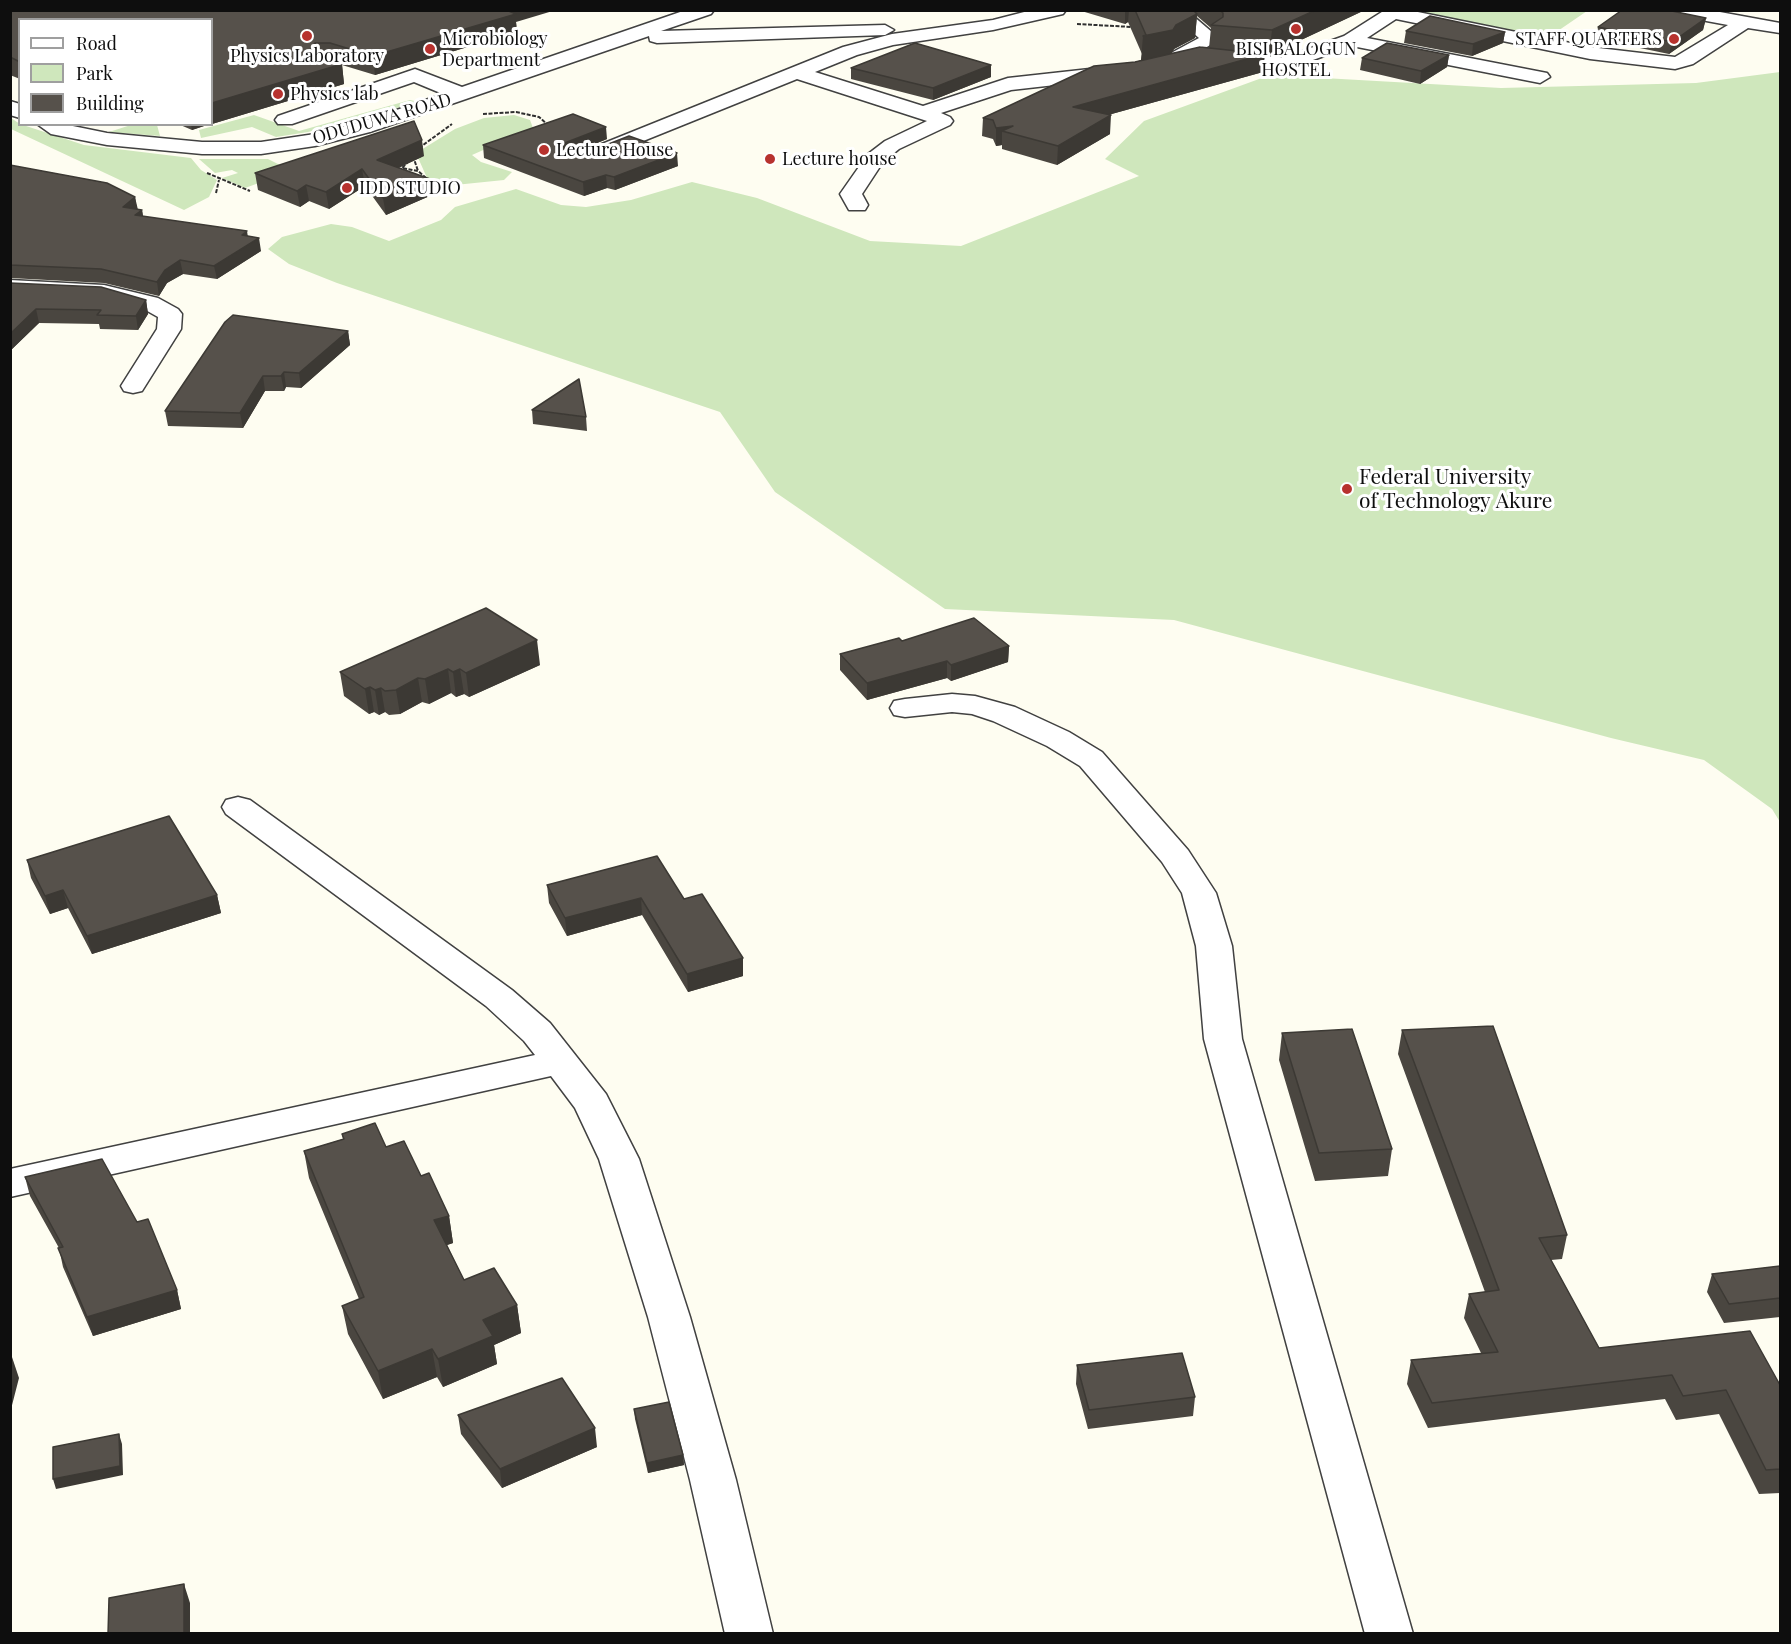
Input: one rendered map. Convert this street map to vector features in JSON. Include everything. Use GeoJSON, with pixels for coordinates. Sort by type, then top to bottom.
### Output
{"type":"FeatureCollection","features":[{"type":"Feature","properties":{"kind":"street","name":"ODUDUWA ROAD"},"geometry":{"type":"LineString","coordinates":[[51,126],[58,130],[154,144],[261,148],[315,140],[363,128],[652,37],[705,10]]}},
{"type":"Feature","properties":{"kind":"street"},"geometry":{"type":"LineString","coordinates":[[652,37],[916,29],[1025,19],[1057,10]]}},
{"type":"Feature","properties":{"kind":"street"},"geometry":{"type":"LineString","coordinates":[[1674,10],[1780,28]]}},
{"type":"Feature","properties":{"kind":"street"},"geometry":{"type":"LineString","coordinates":[[923,112],[1008,84],[1139,70],[1210,55],[1285,64],[1351,40],[1396,12],[1590,53],[1675,63],[1686,60],[1743,23]]}},
{"type":"Feature","properties":{"kind":"street"},"geometry":{"type":"LineString","coordinates":[[652,37],[734,15]]}},
{"type":"Feature","properties":{"kind":"street"},"geometry":{"type":"LineString","coordinates":[[774,15],[833,31]]}},
{"type":"Feature","properties":{"kind":"street"},"geometry":{"type":"LineString","coordinates":[[1167,63],[1211,39],[1186,19]]}},
{"type":"Feature","properties":{"kind":"street"},"geometry":{"type":"LineString","coordinates":[[572,162],[794,65],[823,62],[850,51],[892,40],[916,29]]}},
{"type":"Feature","properties":{"kind":"street"},"geometry":{"type":"LineString","coordinates":[[652,37],[689,40],[733,51],[756,53]]}},
{"type":"Feature","properties":{"kind":"street"},"geometry":{"type":"LineString","coordinates":[[1351,40],[1540,77]]}},
{"type":"Feature","properties":{"kind":"street"},"geometry":{"type":"LineString","coordinates":[[794,65],[943,121],[892,145],[875,158],[851,194],[857,205]]}},
{"type":"Feature","properties":{"kind":"street"},"geometry":{"type":"LineString","coordinates":[[285,120],[415,75],[463,95]]}},
{"type":"Feature","properties":{"kind":"street"},"geometry":{"type":"LineString","coordinates":[[347,76],[436,104]]}},
{"type":"Feature","properties":{"kind":"street"},"geometry":{"type":"LineString","coordinates":[[10,287],[104,292],[150,303],[170,314],[169,329],[133,386]]}},
{"type":"Feature","properties":{"kind":"street"},"geometry":{"type":"LineString","coordinates":[[905,708],[952,703],[975,705],[1004,714],[1037,729],[1091,759],[1176,857],[1199,893],[1214,946],[1223,1039],[1389,1634]]}},
{"type":"Feature","properties":{"kind":"street"},"geometry":{"type":"LineString","coordinates":[[238,807],[499,998],[537,1032],[562,1061],[592,1103],[620,1159],[672,1328],[713,1480],[749,1634]]}},
{"type":"Feature","properties":{"kind":"street"},"geometry":{"type":"LineString","coordinates":[[10,1183],[562,1061]]}},
{"type":"Feature","properties":{"kind":"path"},"geometry":{"type":"LineString","coordinates":[[1072,24],[1134,27],[1172,24],[1186,19]]}},
{"type":"Feature","properties":{"kind":"path"},"geometry":{"type":"LineString","coordinates":[[478,114],[516,112],[539,117],[549,126]]}},
{"type":"Feature","properties":{"kind":"path"},"geometry":{"type":"LineString","coordinates":[[415,178],[425,177],[418,171],[402,168],[412,153],[454,122]]}},
{"type":"Feature","properties":{"kind":"path"},"geometry":{"type":"LineString","coordinates":[[412,153],[418,171]]}},
{"type":"Feature","properties":{"kind":"path"},"geometry":{"type":"LineString","coordinates":[[216,192],[219,180],[250,191]]}},
{"type":"Feature","properties":{"kind":"green space"},"geometry":{"type":"Polygon","coordinates":[[[1417,10],[1587,11],[1549,37],[1415,13],[1417,10]]]}},
{"type":"Feature","properties":{"kind":"green space","name":"Federal University of Technology Akure"},"geometry":{"type":"Polygon","coordinates":[[[1780,72],[1780,822],[1772,809],[1704,760],[1611,738],[1174,620],[945,609],[775,492],[720,412],[337,283],[289,264],[268,249],[282,237],[331,224],[352,227],[389,241],[441,220],[455,207],[516,189],[561,205],[586,207],[631,200],[692,182],[757,198],[870,241],[961,246],[1139,176],[1105,159],[1144,121],[1270,75],[1501,88],[1696,83],[1780,72]]]}},
{"type":"Feature","properties":{"kind":"green space"},"geometry":{"type":"Polygon","coordinates":[[[410,100],[419,102],[308,132],[276,137],[252,127],[201,138],[199,130],[254,115],[299,131],[410,100]]]}},
{"type":"Feature","properties":{"kind":"green space"},"geometry":{"type":"Polygon","coordinates":[[[514,115],[530,120],[533,128],[472,155],[481,162],[512,172],[504,180],[406,190],[401,180],[427,178],[416,153],[455,129],[484,118],[514,115]]]}},
{"type":"Feature","properties":{"kind":"green space"},"geometry":{"type":"Polygon","coordinates":[[[11,118],[18,123],[18,126],[26,126],[84,145],[191,158],[201,170],[217,180],[209,197],[184,210],[11,129],[11,118]]]}},
{"type":"Feature","properties":{"kind":"green space"},"geometry":{"type":"Polygon","coordinates":[[[128,126],[157,126],[160,136],[109,132],[128,126]]]}},
{"type":"Feature","properties":{"kind":"green space"},"geometry":{"type":"Polygon","coordinates":[[[199,159],[268,159],[292,171],[245,188],[222,178],[238,173],[232,170],[215,173],[199,159]]]}},
{"type":"Feature","properties":{"kind":"building"},"geometry":{"type":"Polygon","coordinates":[[[10,10],[506,10],[516,14],[373,56],[330,43],[315,43],[311,48],[315,55],[342,64],[213,103],[213,18],[18,18],[18,61],[10,57],[10,10]]]}},
{"type":"Feature","properties":{"kind":"building"},"geometry":{"type":"Polygon","coordinates":[[[1135,10],[1193,10],[1197,14],[1176,25],[1173,30],[1143,36],[1146,35],[1135,10]]]}},
{"type":"Feature","properties":{"kind":"building"},"geometry":{"type":"Polygon","coordinates":[[[1220,10],[1316,10],[1272,30],[1211,25],[1223,17],[1220,10]]]}},
{"type":"Feature","properties":{"kind":"building"},"geometry":{"type":"Polygon","coordinates":[[[1622,10],[1667,10],[1706,18],[1672,42],[1598,27],[1622,10]]]}},
{"type":"Feature","properties":{"kind":"building"},"geometry":{"type":"Polygon","coordinates":[[[1430,16],[1505,32],[1473,44],[1406,31],[1430,16]]]}},
{"type":"Feature","properties":{"kind":"building"},"geometry":{"type":"Polygon","coordinates":[[[915,43],[991,65],[933,88],[851,68],[915,43]]]}},
{"type":"Feature","properties":{"kind":"building"},"geometry":{"type":"Polygon","coordinates":[[[1387,43],[1449,55],[1421,71],[1362,58],[1387,43]]]}},
{"type":"Feature","properties":{"kind":"building"},"geometry":{"type":"Polygon","coordinates":[[[1200,47],[1265,54],[1073,107],[1111,115],[1058,146],[1002,131],[1013,126],[996,128],[993,120],[983,118],[1094,66],[1135,62],[1200,47]]]}},
{"type":"Feature","properties":{"kind":"building"},"geometry":{"type":"Polygon","coordinates":[[[573,114],[606,127],[562,144],[558,150],[563,156],[578,156],[629,136],[677,153],[614,177],[606,175],[583,182],[483,145],[573,114]]]}},
{"type":"Feature","properties":{"kind":"building"},"geometry":{"type":"Polygon","coordinates":[[[414,121],[422,140],[377,160],[430,179],[383,198],[362,169],[326,192],[306,185],[297,191],[255,173],[414,121]]]}},
{"type":"Feature","properties":{"kind":"building"},"geometry":{"type":"Polygon","coordinates":[[[10,165],[107,183],[135,197],[123,207],[142,210],[135,215],[247,231],[242,235],[259,238],[214,266],[180,260],[165,270],[157,282],[101,269],[10,265],[10,165]]]}},
{"type":"Feature","properties":{"kind":"building"},"geometry":{"type":"Polygon","coordinates":[[[10,283],[101,287],[146,300],[136,316],[97,315],[101,310],[36,309],[10,334],[10,283]]]}},
{"type":"Feature","properties":{"kind":"building"},"geometry":{"type":"Polygon","coordinates":[[[233,315],[348,331],[299,373],[284,372],[281,376],[263,376],[240,413],[165,411],[225,322],[233,315]]]}},
{"type":"Feature","properties":{"kind":"building"},"geometry":{"type":"Polygon","coordinates":[[[579,379],[586,417],[532,410],[579,379]]]}},
{"type":"Feature","properties":{"kind":"building"},"geometry":{"type":"Polygon","coordinates":[[[486,608],[537,640],[466,673],[460,669],[453,672],[448,669],[425,679],[418,678],[396,690],[385,691],[381,688],[375,690],[370,687],[365,689],[340,672],[486,608]]]}},
{"type":"Feature","properties":{"kind":"building"},"geometry":{"type":"Polygon","coordinates":[[[974,618],[1009,646],[951,665],[947,661],[867,683],[840,654],[899,638],[902,641],[974,618]]]}},
{"type":"Feature","properties":{"kind":"building"},"geometry":{"type":"Polygon","coordinates":[[[169,816],[217,895],[87,936],[63,890],[45,896],[27,860],[169,816]]]}},
{"type":"Feature","properties":{"kind":"building"},"geometry":{"type":"Polygon","coordinates":[[[657,856],[684,899],[702,894],[743,958],[687,974],[641,898],[565,918],[547,885],[657,856]]]}},
{"type":"Feature","properties":{"kind":"building"},"geometry":{"type":"Polygon","coordinates":[[[1493,1026],[1567,1235],[1539,1238],[1599,1348],[1750,1331],[1780,1385],[1780,1469],[1766,1470],[1726,1390],[1683,1396],[1672,1375],[1432,1403],[1411,1360],[1498,1352],[1469,1294],[1499,1290],[1402,1030],[1493,1026]]]}},
{"type":"Feature","properties":{"kind":"building"},"geometry":{"type":"Polygon","coordinates":[[[1352,1029],[1392,1149],[1319,1153],[1282,1033],[1352,1029]]]}},
{"type":"Feature","properties":{"kind":"building"},"geometry":{"type":"Polygon","coordinates":[[[375,1123],[386,1147],[404,1141],[421,1176],[429,1173],[449,1216],[434,1220],[464,1280],[494,1268],[517,1305],[483,1320],[493,1336],[438,1359],[432,1349],[378,1371],[342,1306],[364,1297],[304,1151],[344,1139],[342,1134],[375,1123]]]}},
{"type":"Feature","properties":{"kind":"building"},"geometry":{"type":"Polygon","coordinates":[[[102,1159],[137,1222],[148,1219],[177,1290],[87,1317],[58,1248],[63,1247],[25,1177],[102,1159]]]}},
{"type":"Feature","properties":{"kind":"building"},"geometry":{"type":"Polygon","coordinates":[[[1780,1266],[1780,1298],[1729,1304],[1712,1274],[1780,1266]]]}},
{"type":"Feature","properties":{"kind":"building"},"geometry":{"type":"Polygon","coordinates":[[[1182,1353],[1195,1397],[1089,1410],[1077,1365],[1182,1353]]]}},
{"type":"Feature","properties":{"kind":"building"},"geometry":{"type":"Polygon","coordinates":[[[562,1378],[595,1428],[500,1469],[458,1415],[562,1378]]]}},
{"type":"Feature","properties":{"kind":"building"},"geometry":{"type":"Polygon","coordinates":[[[669,1402],[683,1455],[647,1463],[634,1409],[669,1402]]]}},
{"type":"Feature","properties":{"kind":"building"},"geometry":{"type":"Polygon","coordinates":[[[119,1434],[120,1466],[53,1479],[53,1447],[119,1434]]]}},
{"type":"Feature","properties":{"kind":"building"},"geometry":{"type":"Polygon","coordinates":[[[184,1584],[184,1634],[108,1634],[109,1598],[184,1584]]]}},
{"type":"Feature","properties":{"kind":"place","name":"BISI BALOGUN HOSTEL"},"geometry":{"type":"Point","coordinates":[1296,29]}},
{"type":"Feature","properties":{"kind":"place","name":"Physics Laboratory"},"geometry":{"type":"Point","coordinates":[307,36]}},
{"type":"Feature","properties":{"kind":"place","name":"STAFF QUARTERS"},"geometry":{"type":"Point","coordinates":[1674,39]}},
{"type":"Feature","properties":{"kind":"place","name":"Microbiology Department"},"geometry":{"type":"Point","coordinates":[430,49]}},
{"type":"Feature","properties":{"kind":"place","name":"Physics lab"},"geometry":{"type":"Point","coordinates":[278,94]}},
{"type":"Feature","properties":{"kind":"place","name":"Lecture House"},"geometry":{"type":"Point","coordinates":[544,150]}},
{"type":"Feature","properties":{"kind":"place","name":"Lecture house"},"geometry":{"type":"Point","coordinates":[770,159]}},
{"type":"Feature","properties":{"kind":"place","name":"IDD STUDIO"},"geometry":{"type":"Point","coordinates":[347,188]}},
{"type":"Feature","properties":{"kind":"place","name":"Federal University of Technology Akure"},"geometry":{"type":"Point","coordinates":[1347,489]}}]}
